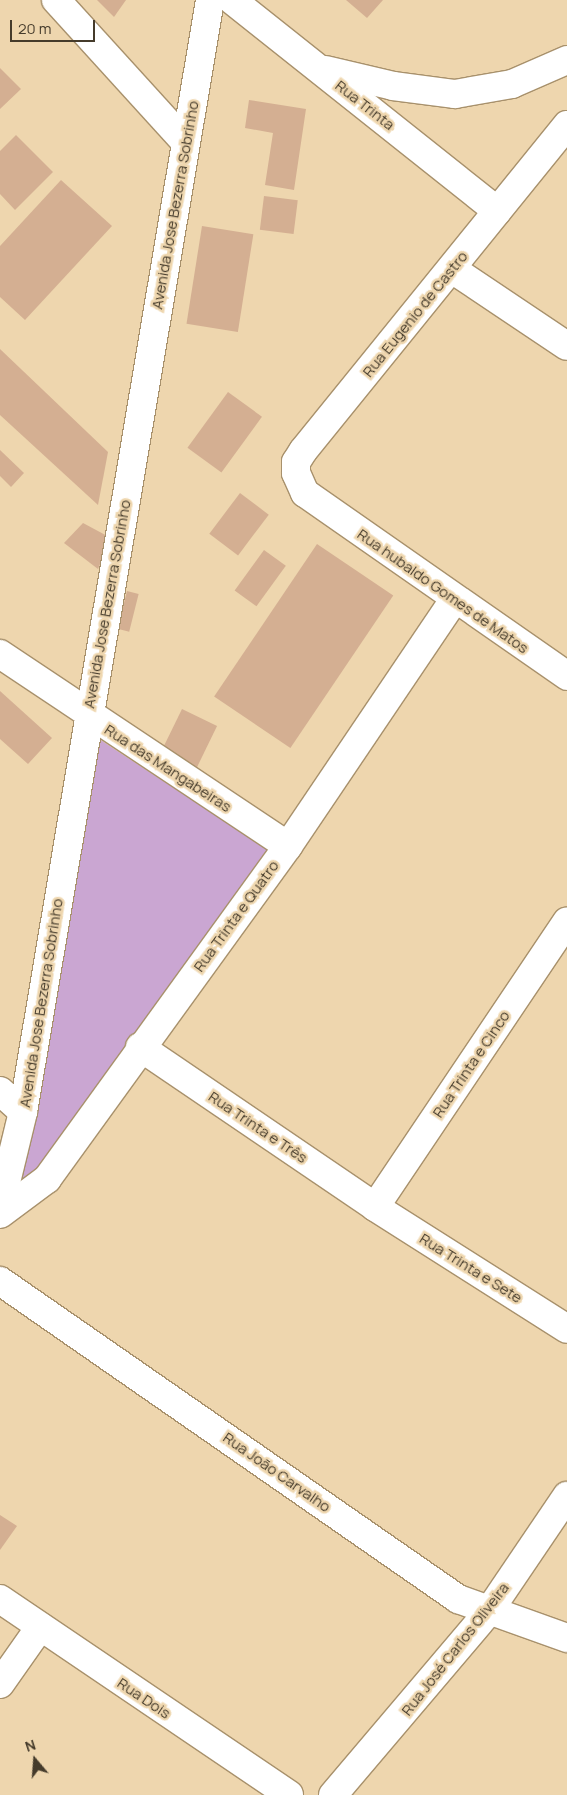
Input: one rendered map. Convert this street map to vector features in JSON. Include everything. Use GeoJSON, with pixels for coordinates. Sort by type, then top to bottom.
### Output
{"type":"FeatureCollection","features":[{"type":"Feature","properties":{"kind":"street"},"geometry":{"type":"LineString","coordinates":[[56,0],[185,142]]}},
{"type":"Feature","properties":{"kind":"street","name":"Avenida Jose Bezerra Sobrinho"},"geometry":{"type":"LineString","coordinates":[[0,1207],[23,1112],[88,716],[210,0]]}},
{"type":"Feature","properties":{"kind":"street","name":"Rua Trinta"},"geometry":{"type":"LineString","coordinates":[[232,0],[497,211]]}},
{"type":"Feature","properties":{"kind":"street"},"geometry":{"type":"LineString","coordinates":[[317,67],[393,86],[454,94],[512,84],[567,60]]}},
{"type":"Feature","properties":{"kind":"street","name":"Rua Eugenio de Castro"},"geometry":{"type":"LineString","coordinates":[[319,504],[299,484],[296,462],[567,125]]}},
{"type":"Feature","properties":{"kind":"street"},"geometry":{"type":"LineString","coordinates":[[452,269],[567,346]]}},
{"type":"Feature","properties":{"kind":"street","name":"Rua hubaldo Gomes de Matos"},"geometry":{"type":"LineString","coordinates":[[319,504],[453,601],[567,676]]}},
{"type":"Feature","properties":{"kind":"street","name":"Rua Trinta e Quatro"},"geometry":{"type":"LineString","coordinates":[[0,1214],[47,1179],[140,1047],[288,846],[453,601]]}},
{"type":"Feature","properties":{"kind":"street","name":"Rua das Mangabeiras"},"geometry":{"type":"LineString","coordinates":[[0,654],[88,716],[288,846]]}},
{"type":"Feature","properties":{"kind":"street","name":"Rua Trinta e Cinco"},"geometry":{"type":"LineString","coordinates":[[375,1207],[567,921]]}},
{"type":"Feature","properties":{"kind":"street","name":"Rua Trinta e Três"},"geometry":{"type":"LineString","coordinates":[[140,1047],[375,1207]]}},
{"type":"Feature","properties":{"kind":"street"},"geometry":{"type":"LineString","coordinates":[[0,1092],[23,1112]]}},
{"type":"Feature","properties":{"kind":"street","name":"Rua Trinta e Sete"},"geometry":{"type":"LineString","coordinates":[[375,1207],[567,1329]]}},
{"type":"Feature","properties":{"kind":"street","name":"Rua João Carvalho"},"geometry":{"type":"LineString","coordinates":[[0,1281],[458,1599],[567,1638]]}},
{"type":"Feature","properties":{"kind":"street","name":"Rua José Carlos Oliveira"},"geometry":{"type":"LineString","coordinates":[[333,1795],[489,1611],[567,1496]]}},
{"type":"Feature","properties":{"kind":"street","name":"Rua Dois"},"geometry":{"type":"LineString","coordinates":[[0,1599],[289,1795]]}},
{"type":"Feature","properties":{"kind":"street"},"geometry":{"type":"LineString","coordinates":[[0,1684],[40,1627]]}},
{"type":"Feature","properties":{"kind":"shaded area"},"geometry":{"type":"Polygon","coordinates":[[[99,739],[270,851],[37,1178],[17,1190],[99,739]]]}},
{"type":"Feature","properties":{"kind":"building"},"geometry":{"type":"Polygon","coordinates":[[[97,0],[126,0],[114,17],[97,0]]]}},
{"type":"Feature","properties":{"kind":"building"},"geometry":{"type":"Polygon","coordinates":[[[346,0],[383,0],[367,18],[346,0]]]}},
{"type":"Feature","properties":{"kind":"building"},"geometry":{"type":"Polygon","coordinates":[[[0,68],[21,89],[0,109],[0,68]]]}},
{"type":"Feature","properties":{"kind":"building"},"geometry":{"type":"Polygon","coordinates":[[[249,100],[306,109],[294,190],[265,185],[273,133],[245,128],[249,100]]]}},
{"type":"Feature","properties":{"kind":"building"},"geometry":{"type":"Polygon","coordinates":[[[16,135],[53,172],[15,210],[0,194],[0,151],[16,135]]]}},
{"type":"Feature","properties":{"kind":"building"},"geometry":{"type":"Polygon","coordinates":[[[61,180],[112,226],[25,320],[0,297],[0,246],[61,180]]]}},
{"type":"Feature","properties":{"kind":"building"},"geometry":{"type":"Polygon","coordinates":[[[264,196],[298,200],[294,234],[260,230],[264,196]]]}},
{"type":"Feature","properties":{"kind":"building"},"geometry":{"type":"Polygon","coordinates":[[[202,226],[253,234],[238,332],[187,324],[202,226]]]}},
{"type":"Feature","properties":{"kind":"building"},"geometry":{"type":"Polygon","coordinates":[[[0,349],[108,452],[98,505],[0,415],[0,349]]]}},
{"type":"Feature","properties":{"kind":"building"},"geometry":{"type":"Polygon","coordinates":[[[228,392],[262,417],[221,473],[187,448],[228,392]]]}},
{"type":"Feature","properties":{"kind":"building"},"geometry":{"type":"Polygon","coordinates":[[[0,450],[24,473],[11,487],[0,476],[0,450]]]}},
{"type":"Feature","properties":{"kind":"building"},"geometry":{"type":"Polygon","coordinates":[[[240,493],[269,515],[238,555],[209,534],[240,493]]]}},
{"type":"Feature","properties":{"kind":"building"},"geometry":{"type":"Polygon","coordinates":[[[83,523],[111,538],[98,569],[64,543],[83,523]]]}},
{"type":"Feature","properties":{"kind":"building"},"geometry":{"type":"Polygon","coordinates":[[[317,544],[393,595],[290,748],[214,697],[317,544]]]}},
{"type":"Feature","properties":{"kind":"building"},"geometry":{"type":"Polygon","coordinates":[[[264,550],[286,566],[256,606],[235,590],[264,550]]]}},
{"type":"Feature","properties":{"kind":"building"},"geometry":{"type":"Polygon","coordinates":[[[127,591],[139,594],[129,632],[118,629],[127,591]]]}},
{"type":"Feature","properties":{"kind":"building"},"geometry":{"type":"Polygon","coordinates":[[[0,691],[52,738],[28,764],[0,739],[0,691]]]}},
{"type":"Feature","properties":{"kind":"building"},"geometry":{"type":"Polygon","coordinates":[[[182,709],[217,726],[195,772],[160,755],[182,709]]]}},
{"type":"Feature","properties":{"kind":"building"},"geometry":{"type":"Polygon","coordinates":[[[0,1515],[17,1526],[0,1550],[0,1515]]]}}]}
